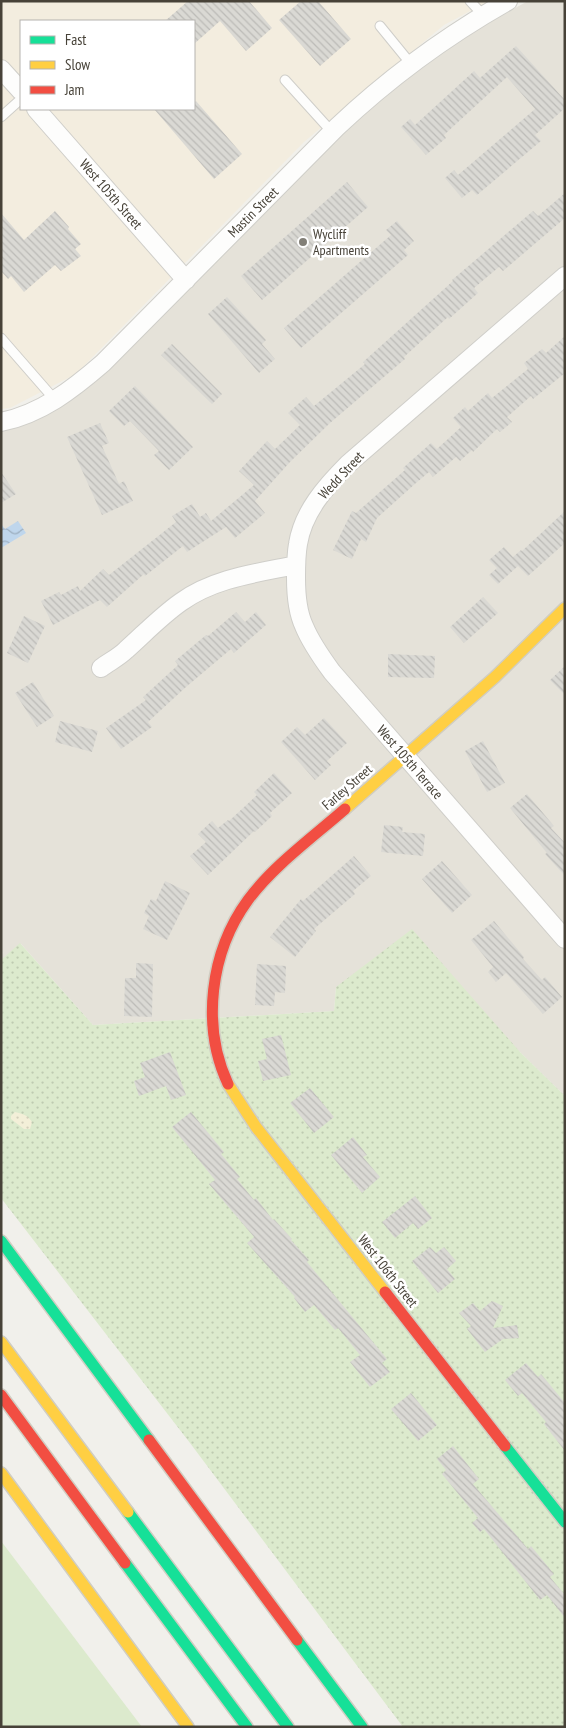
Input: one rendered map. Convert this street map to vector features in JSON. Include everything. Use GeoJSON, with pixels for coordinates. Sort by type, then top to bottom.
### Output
{"type":"FeatureCollection","features":[{"type":"Feature","properties":{"kind":"main road","name":"Farley Street"},"geometry":{"type":"LineString","coordinates":[[213,1026],[212,997],[216,970],[226,939],[249,898],[282,864],[536,640],[565,608]]}},
{"type":"Feature","properties":{"kind":"main road","name":"West 106th Street"},"geometry":{"type":"LineString","coordinates":[[213,1026],[217,1052],[223,1072],[236,1099],[565,1522]]}},
{"type":"Feature","properties":{"kind":"main road"},"geometry":{"type":"LineString","coordinates":[[1,1241],[362,1727]]}},
{"type":"Feature","properties":{"kind":"main road"},"geometry":{"type":"LineString","coordinates":[[1,1342],[288,1727]]}},
{"type":"Feature","properties":{"kind":"main road"},"geometry":{"type":"LineString","coordinates":[[1,1395],[248,1727]]}},
{"type":"Feature","properties":{"kind":"main road"},"geometry":{"type":"LineString","coordinates":[[1,1472],[188,1727]]}},
{"type":"Feature","properties":{"kind":"street","name":"Mastin Street"},"geometry":{"type":"LineString","coordinates":[[1,422],[16,419],[55,400],[83,381],[369,97],[428,51],[482,15],[508,1]]}},
{"type":"Feature","properties":{"kind":"street"},"geometry":{"type":"LineString","coordinates":[[1,69],[20,90]]}},
{"type":"Feature","properties":{"kind":"street","name":"West 105th Street"},"geometry":{"type":"LineString","coordinates":[[37,110],[186,280]]}},
{"type":"Feature","properties":{"kind":"street","name":"Wedd Street"},"geometry":{"type":"LineString","coordinates":[[296,565],[298,543],[305,521],[328,484],[348,464],[565,276]]}},
{"type":"Feature","properties":{"kind":"street"},"geometry":{"type":"LineString","coordinates":[[101,668],[125,651],[156,621],[182,601],[210,586],[240,576],[296,565]]}},
{"type":"Feature","properties":{"kind":"street","name":"West 105th Terrace"},"geometry":{"type":"LineString","coordinates":[[296,565],[297,604],[303,624],[312,643],[332,672],[565,939]]}},
{"type":"Feature","properties":{"kind":"lane"},"geometry":{"type":"LineString","coordinates":[[470,1],[482,15]]}},
{"type":"Feature","properties":{"kind":"lane"},"geometry":{"type":"LineString","coordinates":[[380,26],[411,64]]}},
{"type":"Feature","properties":{"kind":"lane"},"geometry":{"type":"LineString","coordinates":[[285,80],[332,132]]}},
{"type":"Feature","properties":{"kind":"lane"},"geometry":{"type":"LineString","coordinates":[[1,117],[20,100]]}},
{"type":"Feature","properties":{"kind":"lane"},"geometry":{"type":"LineString","coordinates":[[1,338],[55,400]]}},
{"type":"Feature","properties":{"kind":"shaded area"},"geometry":{"type":"Polygon","coordinates":[[[1,1],[489,1],[444,25],[304,142],[76,374],[10,408],[1,409],[1,1]]]}},
{"type":"Feature","properties":{"kind":"shaded area"},"geometry":{"type":"Polygon","coordinates":[[[528,1],[565,1],[565,1096],[520,1052],[336,987],[334,1011],[93,1025],[21,944],[1,961],[1,411],[54,408],[357,115],[475,30],[528,1]]]}},
{"type":"Feature","properties":{"kind":"green space"},"geometry":{"type":"Polygon","coordinates":[[[412,929],[520,1052],[565,1096],[565,1727],[403,1727],[190,1443],[1,1198],[1,960],[20,943],[93,1025],[334,1011],[336,987],[412,929]]]}},
{"type":"Feature","properties":{"kind":"green space"},"geometry":{"type":"Polygon","coordinates":[[[1,1541],[142,1727],[1,1727],[1,1541]]]}},
{"type":"Feature","properties":{"kind":"sand"},"geometry":{"type":"Polygon","coordinates":[[[15,1112],[29,1118],[32,1122],[30,1129],[24,1129],[11,1119],[15,1112]]]}},
{"type":"Feature","properties":{"kind":"water"},"geometry":{"type":"Polygon","coordinates":[[[18,521],[26,533],[1,548],[1,524],[5,529],[18,521]]]}},
{"type":"Feature","properties":{"kind":"building"},"geometry":{"type":"Polygon","coordinates":[[[188,1],[249,1],[272,28],[246,51],[220,21],[195,43],[195,20],[166,20],[188,1]]]}},
{"type":"Feature","properties":{"kind":"building"},"geometry":{"type":"Polygon","coordinates":[[[301,1],[318,1],[351,39],[320,66],[279,20],[301,1]]]}},
{"type":"Feature","properties":{"kind":"building"},"geometry":{"type":"Polygon","coordinates":[[[516,46],[565,100],[565,108],[535,135],[541,141],[477,195],[472,190],[462,198],[445,178],[454,170],[458,175],[535,109],[507,77],[444,135],[446,138],[426,155],[401,127],[410,119],[415,125],[474,71],[480,78],[516,46]]]}},
{"type":"Feature","properties":{"kind":"building"},"geometry":{"type":"Polygon","coordinates":[[[195,102],[242,154],[214,179],[155,110],[195,110],[195,102]]]}},
{"type":"Feature","properties":{"kind":"building","name":"Wycliff Apartments"},"geometry":{"type":"Polygon","coordinates":[[[347,182],[368,207],[262,300],[241,276],[347,182]]]}},
{"type":"Feature","properties":{"kind":"building"},"geometry":{"type":"Polygon","coordinates":[[[565,193],[565,218],[503,271],[499,267],[474,288],[478,293],[449,319],[448,317],[404,357],[405,359],[330,423],[290,462],[255,501],[265,513],[235,538],[226,527],[187,552],[183,546],[145,576],[144,574],[107,607],[100,600],[53,625],[41,601],[59,592],[61,595],[78,586],[80,591],[103,569],[109,575],[176,522],[172,516],[192,504],[200,517],[206,513],[211,521],[254,485],[239,471],[267,441],[275,449],[300,425],[288,413],[306,397],[314,406],[365,364],[363,362],[452,280],[533,211],[538,216],[565,193]]]}},
{"type":"Feature","properties":{"kind":"building"},"geometry":{"type":"Polygon","coordinates":[[[55,211],[81,244],[75,249],[81,256],[61,271],[55,265],[24,292],[11,276],[8,279],[1,271],[1,213],[24,240],[55,211]]]}},
{"type":"Feature","properties":{"kind":"building"},"geometry":{"type":"Polygon","coordinates":[[[397,221],[414,241],[404,250],[408,255],[301,348],[284,328],[391,235],[386,230],[397,221]]]}},
{"type":"Feature","properties":{"kind":"building"},"geometry":{"type":"Polygon","coordinates":[[[227,297],[266,340],[262,344],[275,359],[259,373],[208,314],[227,297]]]}},
{"type":"Feature","properties":{"kind":"building"},"geometry":{"type":"Polygon","coordinates":[[[565,336],[565,373],[533,399],[531,396],[507,417],[512,422],[500,432],[497,429],[473,452],[472,450],[460,461],[456,457],[433,477],[429,472],[416,483],[377,518],[366,542],[361,539],[352,559],[333,550],[352,511],[356,513],[405,470],[403,468],[431,443],[437,449],[461,427],[453,418],[465,407],[468,411],[488,393],[492,398],[528,369],[524,363],[542,349],[546,353],[565,336]]]}},
{"type":"Feature","properties":{"kind":"building"},"geometry":{"type":"Polygon","coordinates":[[[172,344],[222,394],[212,404],[161,355],[172,344]]]}},
{"type":"Feature","properties":{"kind":"building"},"geometry":{"type":"Polygon","coordinates":[[[135,386],[193,447],[169,470],[154,455],[159,451],[130,421],[124,426],[109,411],[135,386]]]}},
{"type":"Feature","properties":{"kind":"building"},"geometry":{"type":"Polygon","coordinates":[[[100,423],[109,443],[102,446],[119,484],[124,481],[133,501],[102,515],[67,437],[100,423]]]}},
{"type":"Feature","properties":{"kind":"building"},"geometry":{"type":"Polygon","coordinates":[[[1,472],[16,494],[1,503],[1,472]]]}},
{"type":"Feature","properties":{"kind":"building"},"geometry":{"type":"Polygon","coordinates":[[[565,511],[565,543],[528,576],[518,566],[498,584],[489,575],[497,568],[489,560],[504,547],[513,557],[565,511]]]}},
{"type":"Feature","properties":{"kind":"building"},"geometry":{"type":"Polygon","coordinates":[[[483,597],[498,613],[464,643],[450,627],[483,597]]]}},
{"type":"Feature","properties":{"kind":"building"},"geometry":{"type":"Polygon","coordinates":[[[236,612],[245,622],[256,612],[266,625],[234,653],[231,649],[186,687],[148,722],[152,727],[121,749],[106,728],[146,700],[143,697],[178,665],[175,661],[236,612]]]}},
{"type":"Feature","properties":{"kind":"building"},"geometry":{"type":"Polygon","coordinates":[[[24,616],[45,626],[28,663],[7,653],[24,616]]]}},
{"type":"Feature","properties":{"kind":"building"},"geometry":{"type":"Polygon","coordinates":[[[388,654],[435,656],[434,678],[388,677],[388,654]]]}},
{"type":"Feature","properties":{"kind":"building"},"geometry":{"type":"Polygon","coordinates":[[[565,666],[565,695],[550,680],[565,666]]]}},
{"type":"Feature","properties":{"kind":"building"},"geometry":{"type":"Polygon","coordinates":[[[33,682],[54,716],[37,727],[15,693],[33,682]]]}},
{"type":"Feature","properties":{"kind":"building"},"geometry":{"type":"Polygon","coordinates":[[[324,718],[347,743],[327,761],[331,765],[315,780],[281,742],[297,727],[305,735],[324,718]]]}},
{"type":"Feature","properties":{"kind":"building"},"geometry":{"type":"Polygon","coordinates":[[[60,721],[98,731],[92,752],[55,742],[60,721]]]}},
{"type":"Feature","properties":{"kind":"building"},"geometry":{"type":"Polygon","coordinates":[[[483,741],[505,783],[487,792],[465,751],[483,741]]]}},
{"type":"Feature","properties":{"kind":"building"},"geometry":{"type":"Polygon","coordinates":[[[274,773],[292,793],[270,813],[272,816],[208,875],[190,856],[206,842],[198,834],[212,821],[218,828],[229,821],[257,795],[254,792],[274,773]]]}},
{"type":"Feature","properties":{"kind":"building"},"geometry":{"type":"Polygon","coordinates":[[[527,794],[554,826],[551,828],[565,843],[565,876],[545,854],[547,853],[510,808],[527,794]]]}},
{"type":"Feature","properties":{"kind":"building"},"geometry":{"type":"Polygon","coordinates":[[[384,825],[403,827],[402,832],[425,834],[423,856],[381,852],[384,825]]]}},
{"type":"Feature","properties":{"kind":"building"},"geometry":{"type":"Polygon","coordinates":[[[354,856],[371,876],[353,891],[355,894],[314,929],[316,931],[295,957],[270,937],[301,899],[303,901],[354,856]]]}},
{"type":"Feature","properties":{"kind":"building"},"geometry":{"type":"Polygon","coordinates":[[[442,861],[472,895],[452,913],[422,879],[442,861]]]}},
{"type":"Feature","properties":{"kind":"building"},"geometry":{"type":"Polygon","coordinates":[[[165,881],[190,893],[167,940],[143,929],[149,916],[144,913],[151,899],[156,901],[165,881]]]}},
{"type":"Feature","properties":{"kind":"building"},"geometry":{"type":"Polygon","coordinates":[[[494,921],[524,957],[523,959],[542,980],[545,977],[562,997],[543,1014],[506,973],[496,982],[488,972],[493,967],[471,940],[494,921]]]}},
{"type":"Feature","properties":{"kind":"building"},"geometry":{"type":"Polygon","coordinates":[[[136,963],[153,964],[152,1017],[124,1016],[125,978],[136,978],[136,963]]]}},
{"type":"Feature","properties":{"kind":"building"},"geometry":{"type":"Polygon","coordinates":[[[257,964],[286,966],[285,993],[275,992],[274,1006],[255,1005],[257,964]]]}},
{"type":"Feature","properties":{"kind":"building"},"geometry":{"type":"Polygon","coordinates":[[[281,1035],[291,1075],[263,1081],[258,1061],[267,1059],[262,1039],[281,1035]]]}},
{"type":"Feature","properties":{"kind":"building"},"geometry":{"type":"Polygon","coordinates":[[[170,1052],[186,1095],[171,1100],[166,1086],[139,1096],[134,1081],[145,1077],[140,1063],[170,1052]]]}},
{"type":"Feature","properties":{"kind":"building"},"geometry":{"type":"Polygon","coordinates":[[[310,1088],[334,1117],[314,1133],[290,1103],[310,1088]]]}},
{"type":"Feature","properties":{"kind":"building"},"geometry":{"type":"Polygon","coordinates":[[[191,1112],[224,1152],[221,1154],[240,1177],[237,1179],[254,1200],[256,1198],[273,1220],[292,1239],[309,1260],[307,1262],[387,1359],[382,1363],[390,1372],[370,1387],[350,1362],[360,1355],[338,1328],[335,1330],[314,1305],[305,1312],[295,1297],[247,1243],[254,1237],[209,1184],[215,1180],[172,1127],[191,1112]]]}},
{"type":"Feature","properties":{"kind":"building"},"geometry":{"type":"Polygon","coordinates":[[[353,1137],[367,1155],[363,1157],[380,1177],[362,1193],[331,1155],[353,1137]]]}},
{"type":"Feature","properties":{"kind":"building"},"geometry":{"type":"Polygon","coordinates":[[[415,1196],[432,1218],[418,1229],[413,1223],[395,1238],[382,1222],[415,1196]]]}},
{"type":"Feature","properties":{"kind":"building"},"geometry":{"type":"Polygon","coordinates":[[[430,1247],[436,1253],[444,1247],[456,1261],[447,1269],[455,1279],[438,1293],[412,1261],[430,1247]]]}},
{"type":"Feature","properties":{"kind":"building"},"geometry":{"type":"Polygon","coordinates":[[[492,1301],[503,1306],[493,1328],[517,1325],[519,1338],[503,1339],[485,1352],[467,1329],[471,1326],[459,1313],[473,1303],[480,1311],[492,1301]]]}},
{"type":"Feature","properties":{"kind":"building"},"geometry":{"type":"Polygon","coordinates":[[[526,1363],[538,1377],[541,1374],[565,1403],[565,1451],[544,1424],[546,1422],[522,1393],[518,1396],[505,1380],[526,1363]]]}},
{"type":"Feature","properties":{"kind":"building"},"geometry":{"type":"Polygon","coordinates":[[[411,1393],[437,1425],[418,1441],[391,1409],[411,1393]]]}},
{"type":"Feature","properties":{"kind":"building"},"geometry":{"type":"Polygon","coordinates":[[[453,1446],[479,1479],[473,1484],[528,1549],[531,1546],[554,1574],[550,1577],[565,1595],[565,1618],[547,1595],[540,1600],[484,1529],[480,1532],[472,1523],[478,1518],[442,1474],[446,1470],[437,1459],[453,1446]]]}},
{"type":"Feature","properties":{"kind":"traffic: fast"},"geometry":{"type":"LineString","coordinates":[[1,1241],[149,1440]]}},
{"type":"Feature","properties":{"kind":"traffic: fast"},"geometry":{"type":"LineString","coordinates":[[505,1446],[565,1522]]}},
{"type":"Feature","properties":{"kind":"traffic: fast"},"geometry":{"type":"LineString","coordinates":[[128,1512],[288,1727]]}},
{"type":"Feature","properties":{"kind":"traffic: fast"},"geometry":{"type":"LineString","coordinates":[[125,1563],[247,1727]]}},
{"type":"Feature","properties":{"kind":"traffic: fast"},"geometry":{"type":"LineString","coordinates":[[297,1640],[362,1727]]}},
{"type":"Feature","properties":{"kind":"traffic: slow"},"geometry":{"type":"LineString","coordinates":[[345,809],[495,677],[565,608]]}},
{"type":"Feature","properties":{"kind":"traffic: slow"},"geometry":{"type":"LineString","coordinates":[[228,1084],[256,1127],[385,1292]]}},
{"type":"Feature","properties":{"kind":"traffic: slow"},"geometry":{"type":"LineString","coordinates":[[1,1342],[128,1512]]}},
{"type":"Feature","properties":{"kind":"traffic: slow"},"geometry":{"type":"LineString","coordinates":[[1,1473],[188,1727]]}},
{"type":"Feature","properties":{"kind":"traffic: jam"},"geometry":{"type":"LineString","coordinates":[[228,1084],[214,1038],[212,1014],[218,966],[225,943],[235,920],[258,887],[281,864],[345,809]]}},
{"type":"Feature","properties":{"kind":"traffic: jam"},"geometry":{"type":"LineString","coordinates":[[385,1292],[505,1446]]}},
{"type":"Feature","properties":{"kind":"traffic: jam"},"geometry":{"type":"LineString","coordinates":[[1,1395],[125,1563]]}},
{"type":"Feature","properties":{"kind":"traffic: jam"},"geometry":{"type":"LineString","coordinates":[[149,1440],[297,1640]]}},
{"type":"Feature","properties":{"kind":"place","name":"Wycliff Apartments"},"geometry":{"type":"Point","coordinates":[303,242]}}]}
